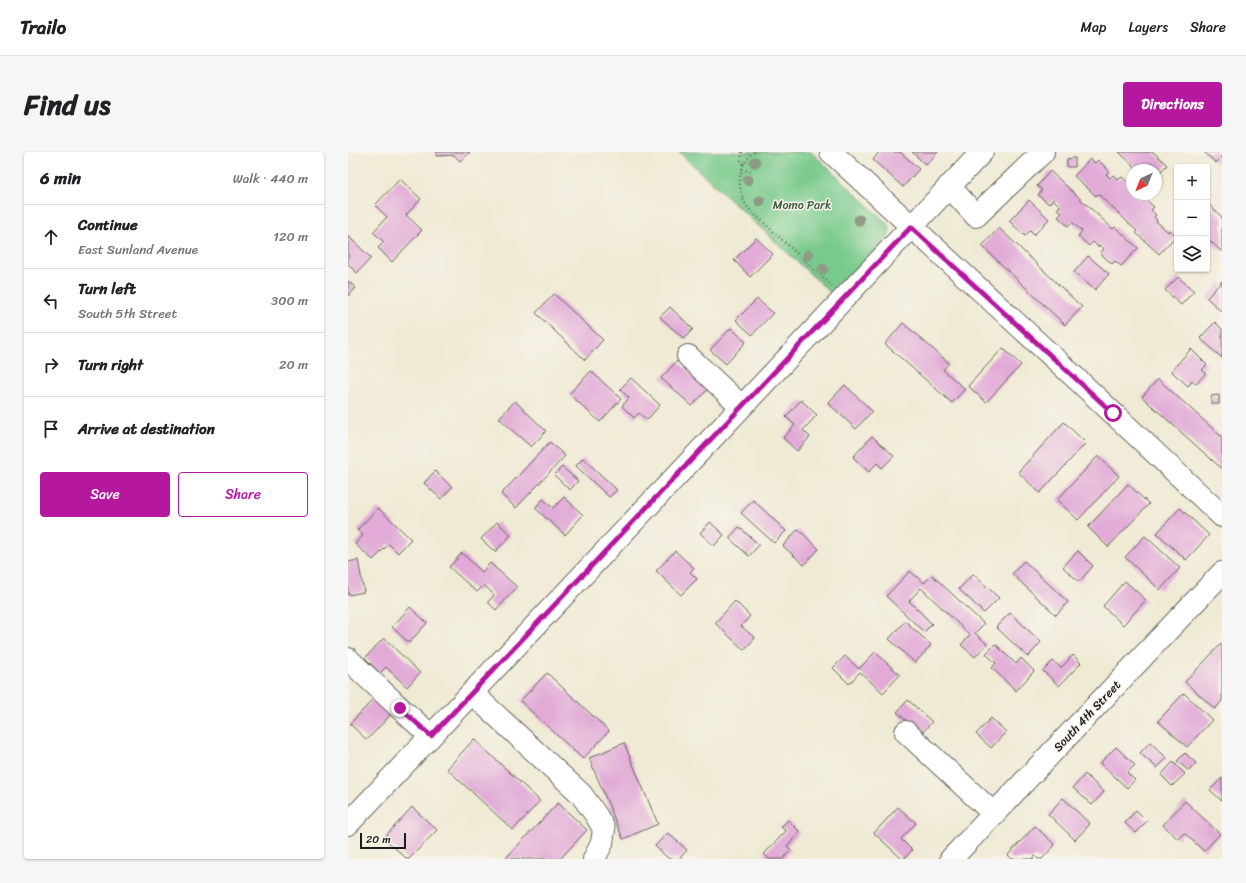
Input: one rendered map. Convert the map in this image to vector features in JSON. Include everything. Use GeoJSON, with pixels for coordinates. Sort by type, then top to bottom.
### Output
{"type":"FeatureCollection","features":[{"type":"Feature","properties":{"kind":"street"},"geometry":{"type":"LineString","coordinates":[[831,152],[1081,383],[1222,516]]}},
{"type":"Feature","properties":{"kind":"street"},"geometry":{"type":"LineString","coordinates":[[348,824],[982,152]]}},
{"type":"Feature","properties":{"kind":"street"},"geometry":{"type":"LineString","coordinates":[[949,186],[976,216],[1043,152]]}},
{"type":"Feature","properties":{"kind":"street"},"geometry":{"type":"LineString","coordinates":[[688,356],[742,406]]}},
{"type":"Feature","properties":{"kind":"street","name":"South 4th Street"},"geometry":{"type":"LineString","coordinates":[[951,859],[1222,573]]}},
{"type":"Feature","properties":{"kind":"street"},"geometry":{"type":"LineString","coordinates":[[348,659],[431,736]]}},
{"type":"Feature","properties":{"kind":"street"},"geometry":{"type":"LineString","coordinates":[[472,693],[581,794],[604,829],[602,843],[594,859]]}},
{"type":"Feature","properties":{"kind":"street"},"geometry":{"type":"LineString","coordinates":[[906,732],[994,814]]}},
{"type":"Feature","properties":{"kind":"path"},"geometry":{"type":"LineString","coordinates":[[742,152],[741,161],[744,165]]}},
{"type":"Feature","properties":{"kind":"path"},"geometry":{"type":"LineString","coordinates":[[754,152],[742,169],[739,184],[745,203],[749,209],[836,289]]}},
{"type":"Feature","properties":{"kind":"path"},"geometry":{"type":"LineString","coordinates":[[742,169],[752,172]]}},
{"type":"Feature","properties":{"kind":"green space","name":"Momo Park"},"geometry":{"type":"Polygon","coordinates":[[[679,152],[811,152],[888,224],[890,229],[889,234],[887,238],[833,295],[679,152]]]}},
{"type":"Feature","properties":{"kind":"building"},"geometry":{"type":"Polygon","coordinates":[[[436,152],[470,152],[460,161],[454,155],[436,156],[436,152]]]}},
{"type":"Feature","properties":{"kind":"building"},"geometry":{"type":"Polygon","coordinates":[[[879,152],[900,152],[919,169],[903,187],[873,160],[879,152]]]}},
{"type":"Feature","properties":{"kind":"building"},"geometry":{"type":"Polygon","coordinates":[[[912,152],[938,152],[926,165],[912,152]]]}},
{"type":"Feature","properties":{"kind":"building"},"geometry":{"type":"Polygon","coordinates":[[[1119,152],[1153,152],[1167,165],[1162,170],[1162,164],[1132,164],[1119,152]]]}},
{"type":"Feature","properties":{"kind":"building"},"geometry":{"type":"Polygon","coordinates":[[[1204,152],[1222,152],[1222,157],[1216,163],[1204,152]]]}},
{"type":"Feature","properties":{"kind":"building"},"geometry":{"type":"Polygon","coordinates":[[[1075,158],[1075,167],[1067,167],[1067,159],[1075,158]]]}},
{"type":"Feature","properties":{"kind":"building"},"geometry":{"type":"Polygon","coordinates":[[[1090,159],[1095,163],[1098,160],[1109,171],[1106,174],[1110,178],[1113,175],[1118,180],[1122,177],[1126,181],[1126,200],[1146,200],[1154,207],[1151,210],[1156,215],[1154,217],[1157,220],[1156,221],[1168,232],[1169,230],[1174,234],[1174,238],[1159,254],[1098,194],[1096,196],[1074,176],[1090,159]]]}},
{"type":"Feature","properties":{"kind":"building"},"geometry":{"type":"Polygon","coordinates":[[[1050,171],[1113,229],[1115,227],[1138,248],[1121,266],[1115,261],[1112,264],[1100,253],[1104,249],[1100,245],[1098,247],[1093,242],[1089,246],[1078,236],[1082,231],[1072,222],[1068,226],[1058,217],[1062,213],[1057,209],[1060,206],[1053,199],[1049,204],[1038,195],[1042,190],[1037,186],[1050,171]]]}},
{"type":"Feature","properties":{"kind":"building"},"geometry":{"type":"Polygon","coordinates":[[[400,179],[421,199],[406,215],[422,230],[392,262],[378,248],[384,242],[373,232],[387,217],[375,205],[400,179]]]}},
{"type":"Feature","properties":{"kind":"building"},"geometry":{"type":"Polygon","coordinates":[[[1029,200],[1049,219],[1034,235],[1030,231],[1025,236],[1009,221],[1029,200]]]}},
{"type":"Feature","properties":{"kind":"building"},"geometry":{"type":"Polygon","coordinates":[[[1210,206],[1222,217],[1222,252],[1210,241],[1210,206]]]}},
{"type":"Feature","properties":{"kind":"building"},"geometry":{"type":"Polygon","coordinates":[[[999,228],[1082,307],[1065,325],[982,246],[999,228]]]}},
{"type":"Feature","properties":{"kind":"building"},"geometry":{"type":"Polygon","coordinates":[[[348,236],[371,258],[357,273],[348,264],[348,236]]]}},
{"type":"Feature","properties":{"kind":"building"},"geometry":{"type":"Polygon","coordinates":[[[756,238],[773,254],[750,277],[734,260],[756,238]]]}},
{"type":"Feature","properties":{"kind":"building"},"geometry":{"type":"Polygon","coordinates":[[[1088,256],[1109,274],[1095,290],[1074,272],[1088,256]]]}},
{"type":"Feature","properties":{"kind":"building"},"geometry":{"type":"Polygon","coordinates":[[[1178,277],[1194,291],[1181,305],[1165,290],[1178,277]]]}},
{"type":"Feature","properties":{"kind":"building"},"geometry":{"type":"Polygon","coordinates":[[[348,281],[356,288],[348,296],[348,281]]]}},
{"type":"Feature","properties":{"kind":"building"},"geometry":{"type":"Polygon","coordinates":[[[1222,281],[1222,312],[1207,298],[1222,281]]]}},
{"type":"Feature","properties":{"kind":"building"},"geometry":{"type":"Polygon","coordinates":[[[554,294],[603,340],[585,360],[536,313],[554,294]]]}},
{"type":"Feature","properties":{"kind":"building"},"geometry":{"type":"Polygon","coordinates":[[[757,299],[773,313],[752,335],[736,320],[757,299]]]}},
{"type":"Feature","properties":{"kind":"building"},"geometry":{"type":"Polygon","coordinates":[[[670,307],[693,329],[684,339],[660,317],[670,307]]]}},
{"type":"Feature","properties":{"kind":"building"},"geometry":{"type":"Polygon","coordinates":[[[1215,322],[1222,329],[1222,358],[1200,338],[1215,322]]]}},
{"type":"Feature","properties":{"kind":"building"},"geometry":{"type":"Polygon","coordinates":[[[903,323],[949,363],[943,370],[965,389],[952,403],[885,344],[903,323]]]}},
{"type":"Feature","properties":{"kind":"building"},"geometry":{"type":"Polygon","coordinates":[[[731,328],[746,342],[726,364],[710,350],[731,328]]]}},
{"type":"Feature","properties":{"kind":"building"},"geometry":{"type":"Polygon","coordinates":[[[1003,348],[1021,365],[986,402],[968,386],[1003,348]]]}},
{"type":"Feature","properties":{"kind":"building"},"geometry":{"type":"Polygon","coordinates":[[[1191,349],[1207,365],[1202,370],[1206,373],[1196,384],[1192,381],[1188,386],[1171,371],[1191,349]]]}},
{"type":"Feature","properties":{"kind":"building"},"geometry":{"type":"Polygon","coordinates":[[[677,361],[708,389],[692,406],[661,378],[677,361]]]}},
{"type":"Feature","properties":{"kind":"building"},"geometry":{"type":"Polygon","coordinates":[[[591,371],[621,399],[600,422],[569,394],[591,371]]]}},
{"type":"Feature","properties":{"kind":"building"},"geometry":{"type":"Polygon","coordinates":[[[631,378],[660,405],[647,420],[639,413],[634,418],[622,406],[629,398],[620,389],[631,378]]]}},
{"type":"Feature","properties":{"kind":"building"},"geometry":{"type":"Polygon","coordinates":[[[1158,379],[1222,437],[1222,469],[1142,397],[1158,379]]]}},
{"type":"Feature","properties":{"kind":"building"},"geometry":{"type":"Polygon","coordinates":[[[845,385],[872,411],[856,429],[828,403],[845,385]]]}},
{"type":"Feature","properties":{"kind":"building"},"geometry":{"type":"Polygon","coordinates":[[[1219,395],[1219,404],[1211,404],[1211,396],[1219,395]]]}},
{"type":"Feature","properties":{"kind":"building"},"geometry":{"type":"Polygon","coordinates":[[[801,400],[817,415],[803,430],[810,437],[797,451],[783,438],[795,425],[786,417],[801,400]]]}},
{"type":"Feature","properties":{"kind":"building"},"geometry":{"type":"Polygon","coordinates":[[[515,401],[546,431],[531,447],[499,418],[515,401]]]}},
{"type":"Feature","properties":{"kind":"building"},"geometry":{"type":"Polygon","coordinates":[[[1064,422],[1086,443],[1040,493],[1018,472],[1064,422]]]}},
{"type":"Feature","properties":{"kind":"building"},"geometry":{"type":"Polygon","coordinates":[[[872,436],[894,456],[882,468],[877,463],[869,472],[853,457],[872,436]]]}},
{"type":"Feature","properties":{"kind":"building"},"geometry":{"type":"Polygon","coordinates":[[[550,442],[565,456],[516,508],[501,494],[550,442]]]}},
{"type":"Feature","properties":{"kind":"building"},"geometry":{"type":"Polygon","coordinates":[[[1098,456],[1119,476],[1078,520],[1057,500],[1098,456]]]}},
{"type":"Feature","properties":{"kind":"building"},"geometry":{"type":"Polygon","coordinates":[[[583,458],[617,490],[609,497],[576,466],[583,458]]]}},
{"type":"Feature","properties":{"kind":"building"},"geometry":{"type":"Polygon","coordinates":[[[562,467],[578,481],[570,490],[554,475],[562,467]]]}},
{"type":"Feature","properties":{"kind":"building"},"geometry":{"type":"Polygon","coordinates":[[[435,471],[452,487],[441,499],[424,483],[435,471]]]}},
{"type":"Feature","properties":{"kind":"building"},"geometry":{"type":"Polygon","coordinates":[[[1128,484],[1149,504],[1108,547],[1088,527],[1128,484]]]}},
{"type":"Feature","properties":{"kind":"building"},"geometry":{"type":"Polygon","coordinates":[[[564,497],[583,515],[565,535],[535,508],[543,499],[553,508],[564,497]]]}},
{"type":"Feature","properties":{"kind":"building"},"geometry":{"type":"Polygon","coordinates":[[[753,500],[786,531],[774,543],[741,513],[753,500]]]}},
{"type":"Feature","properties":{"kind":"building"},"geometry":{"type":"Polygon","coordinates":[[[378,508],[411,539],[398,553],[389,544],[373,560],[355,544],[363,535],[357,530],[378,508]]]}},
{"type":"Feature","properties":{"kind":"building"},"geometry":{"type":"Polygon","coordinates":[[[1180,508],[1209,535],[1186,560],[1157,533],[1180,508]]]}},
{"type":"Feature","properties":{"kind":"building"},"geometry":{"type":"Polygon","coordinates":[[[497,522],[511,535],[495,552],[481,539],[497,522]]]}},
{"type":"Feature","properties":{"kind":"building"},"geometry":{"type":"Polygon","coordinates":[[[710,522],[724,535],[714,546],[700,533],[710,522]]]}},
{"type":"Feature","properties":{"kind":"building"},"geometry":{"type":"Polygon","coordinates":[[[739,527],[759,545],[749,556],[729,538],[739,527]]]}},
{"type":"Feature","properties":{"kind":"building"},"geometry":{"type":"Polygon","coordinates":[[[798,529],[819,549],[804,565],[783,546],[798,529]]]}},
{"type":"Feature","properties":{"kind":"building"},"geometry":{"type":"Polygon","coordinates":[[[1145,536],[1180,568],[1160,590],[1125,557],[1145,536]]]}},
{"type":"Feature","properties":{"kind":"building"},"geometry":{"type":"Polygon","coordinates":[[[675,551],[694,568],[690,572],[697,579],[681,595],[656,571],[675,551]]]}},
{"type":"Feature","properties":{"kind":"building"},"geometry":{"type":"Polygon","coordinates":[[[1078,551],[1093,566],[1079,582],[1063,567],[1078,551]]]}},
{"type":"Feature","properties":{"kind":"building"},"geometry":{"type":"Polygon","coordinates":[[[462,553],[482,572],[490,563],[517,587],[496,610],[488,602],[494,595],[484,585],[477,592],[449,567],[462,553]]]}},
{"type":"Feature","properties":{"kind":"building"},"geometry":{"type":"Polygon","coordinates":[[[358,560],[364,592],[348,595],[348,562],[358,560]]]}},
{"type":"Feature","properties":{"kind":"building"},"geometry":{"type":"Polygon","coordinates":[[[1024,561],[1068,602],[1056,615],[1012,574],[1024,561]]]}},
{"type":"Feature","properties":{"kind":"building"},"geometry":{"type":"Polygon","coordinates":[[[910,571],[924,583],[932,575],[984,624],[975,633],[987,644],[975,657],[961,645],[970,635],[921,588],[909,601],[932,624],[924,632],[886,596],[910,571]]]}},
{"type":"Feature","properties":{"kind":"building"},"geometry":{"type":"Polygon","coordinates":[[[973,574],[999,598],[984,613],[959,589],[973,574]]]}},
{"type":"Feature","properties":{"kind":"building"},"geometry":{"type":"Polygon","coordinates":[[[1125,581],[1146,600],[1123,625],[1103,606],[1125,581]]]}},
{"type":"Feature","properties":{"kind":"building"},"geometry":{"type":"Polygon","coordinates":[[[735,601],[750,616],[741,626],[755,638],[744,650],[715,623],[735,601]]]}},
{"type":"Feature","properties":{"kind":"building"},"geometry":{"type":"Polygon","coordinates":[[[410,607],[427,623],[409,643],[392,627],[410,607]]]}},
{"type":"Feature","properties":{"kind":"building"},"geometry":{"type":"Polygon","coordinates":[[[1010,613],[1041,642],[1028,657],[996,627],[1010,613]]]}},
{"type":"Feature","properties":{"kind":"building"},"geometry":{"type":"Polygon","coordinates":[[[905,621],[931,645],[915,663],[889,639],[905,621]]]}},
{"type":"Feature","properties":{"kind":"building"},"geometry":{"type":"Polygon","coordinates":[[[384,638],[420,673],[407,687],[386,667],[380,673],[365,658],[384,638]]]}},
{"type":"Feature","properties":{"kind":"building"},"geometry":{"type":"Polygon","coordinates":[[[1222,643],[1222,701],[1215,709],[1185,682],[1222,643]]]}},
{"type":"Feature","properties":{"kind":"building"},"geometry":{"type":"Polygon","coordinates":[[[995,644],[1016,664],[1021,658],[1034,671],[1016,691],[992,668],[996,663],[986,654],[995,644]]]}},
{"type":"Feature","properties":{"kind":"building"},"geometry":{"type":"Polygon","coordinates":[[[875,652],[900,675],[883,693],[860,672],[849,684],[833,668],[845,656],[859,669],[875,652]]]}},
{"type":"Feature","properties":{"kind":"building"},"geometry":{"type":"Polygon","coordinates":[[[1073,655],[1081,663],[1059,686],[1043,671],[1053,661],[1061,668],[1073,655]]]}},
{"type":"Feature","properties":{"kind":"building"},"geometry":{"type":"Polygon","coordinates":[[[547,673],[609,731],[583,759],[520,701],[547,673]]]}},
{"type":"Feature","properties":{"kind":"building"},"geometry":{"type":"Polygon","coordinates":[[[1184,693],[1212,720],[1187,747],[1158,721],[1184,693]]]}},
{"type":"Feature","properties":{"kind":"building"},"geometry":{"type":"Polygon","coordinates":[[[377,695],[394,711],[367,740],[350,724],[377,695]]]}},
{"type":"Feature","properties":{"kind":"building"},"geometry":{"type":"Polygon","coordinates":[[[908,700],[932,722],[921,734],[897,712],[908,700]]]}},
{"type":"Feature","properties":{"kind":"building"},"geometry":{"type":"Polygon","coordinates":[[[991,718],[1006,732],[991,748],[976,734],[991,718]]]}},
{"type":"Feature","properties":{"kind":"building"},"geometry":{"type":"Polygon","coordinates":[[[474,739],[540,801],[513,830],[447,769],[474,739]]]}},
{"type":"Feature","properties":{"kind":"building"},"geometry":{"type":"Polygon","coordinates":[[[1150,742],[1167,758],[1157,768],[1140,753],[1150,742]]]}},
{"type":"Feature","properties":{"kind":"building"},"geometry":{"type":"Polygon","coordinates":[[[624,743],[658,824],[623,839],[589,758],[624,743]]]}},
{"type":"Feature","properties":{"kind":"building"},"geometry":{"type":"Polygon","coordinates":[[[1116,747],[1135,765],[1127,773],[1135,780],[1127,788],[1100,763],[1116,747]]]}},
{"type":"Feature","properties":{"kind":"building"},"geometry":{"type":"Polygon","coordinates":[[[1185,753],[1196,763],[1189,771],[1177,761],[1185,753]]]}},
{"type":"Feature","properties":{"kind":"building"},"geometry":{"type":"Polygon","coordinates":[[[1173,762],[1185,774],[1172,786],[1161,775],[1173,762]]]}},
{"type":"Feature","properties":{"kind":"building"},"geometry":{"type":"Polygon","coordinates":[[[1085,774],[1104,792],[1092,805],[1073,788],[1085,774]]]}},
{"type":"Feature","properties":{"kind":"building"},"geometry":{"type":"Polygon","coordinates":[[[1222,778],[1222,801],[1210,790],[1222,778]]]}},
{"type":"Feature","properties":{"kind":"building"},"geometry":{"type":"Polygon","coordinates":[[[1063,798],[1090,824],[1075,840],[1048,814],[1063,798]]]}},
{"type":"Feature","properties":{"kind":"building"},"geometry":{"type":"Polygon","coordinates":[[[1185,801],[1220,834],[1204,851],[1184,833],[1178,839],[1163,825],[1185,801]]]}},
{"type":"Feature","properties":{"kind":"building"},"geometry":{"type":"Polygon","coordinates":[[[558,803],[587,830],[560,859],[505,859],[558,803]]]}},
{"type":"Feature","properties":{"kind":"building"},"geometry":{"type":"Polygon","coordinates":[[[412,807],[437,830],[409,859],[407,859],[384,838],[412,807]]]}},
{"type":"Feature","properties":{"kind":"building"},"geometry":{"type":"Polygon","coordinates":[[[898,807],[916,823],[901,839],[912,850],[904,859],[902,859],[874,833],[898,807]]]}},
{"type":"Feature","properties":{"kind":"building"},"geometry":{"type":"Polygon","coordinates":[[[1136,810],[1147,821],[1136,833],[1125,823],[1136,810]]]}},
{"type":"Feature","properties":{"kind":"building"},"geometry":{"type":"Polygon","coordinates":[[[788,820],[800,832],[787,846],[791,850],[783,859],[769,859],[764,854],[786,831],[781,827],[788,820]]]}},
{"type":"Feature","properties":{"kind":"building"},"geometry":{"type":"Polygon","coordinates":[[[1035,826],[1055,845],[1042,859],[1038,859],[1035,856],[1033,859],[1012,859],[1008,855],[1035,826]]]}},
{"type":"Feature","properties":{"kind":"building"},"geometry":{"type":"Polygon","coordinates":[[[668,833],[687,850],[679,859],[669,859],[655,846],[668,833]]]}},
{"type":"Feature","properties":{"kind":"route"},"geometry":{"type":"LineString","coordinates":[[400,708],[431,736],[911,227],[1113,413]]}}]}
